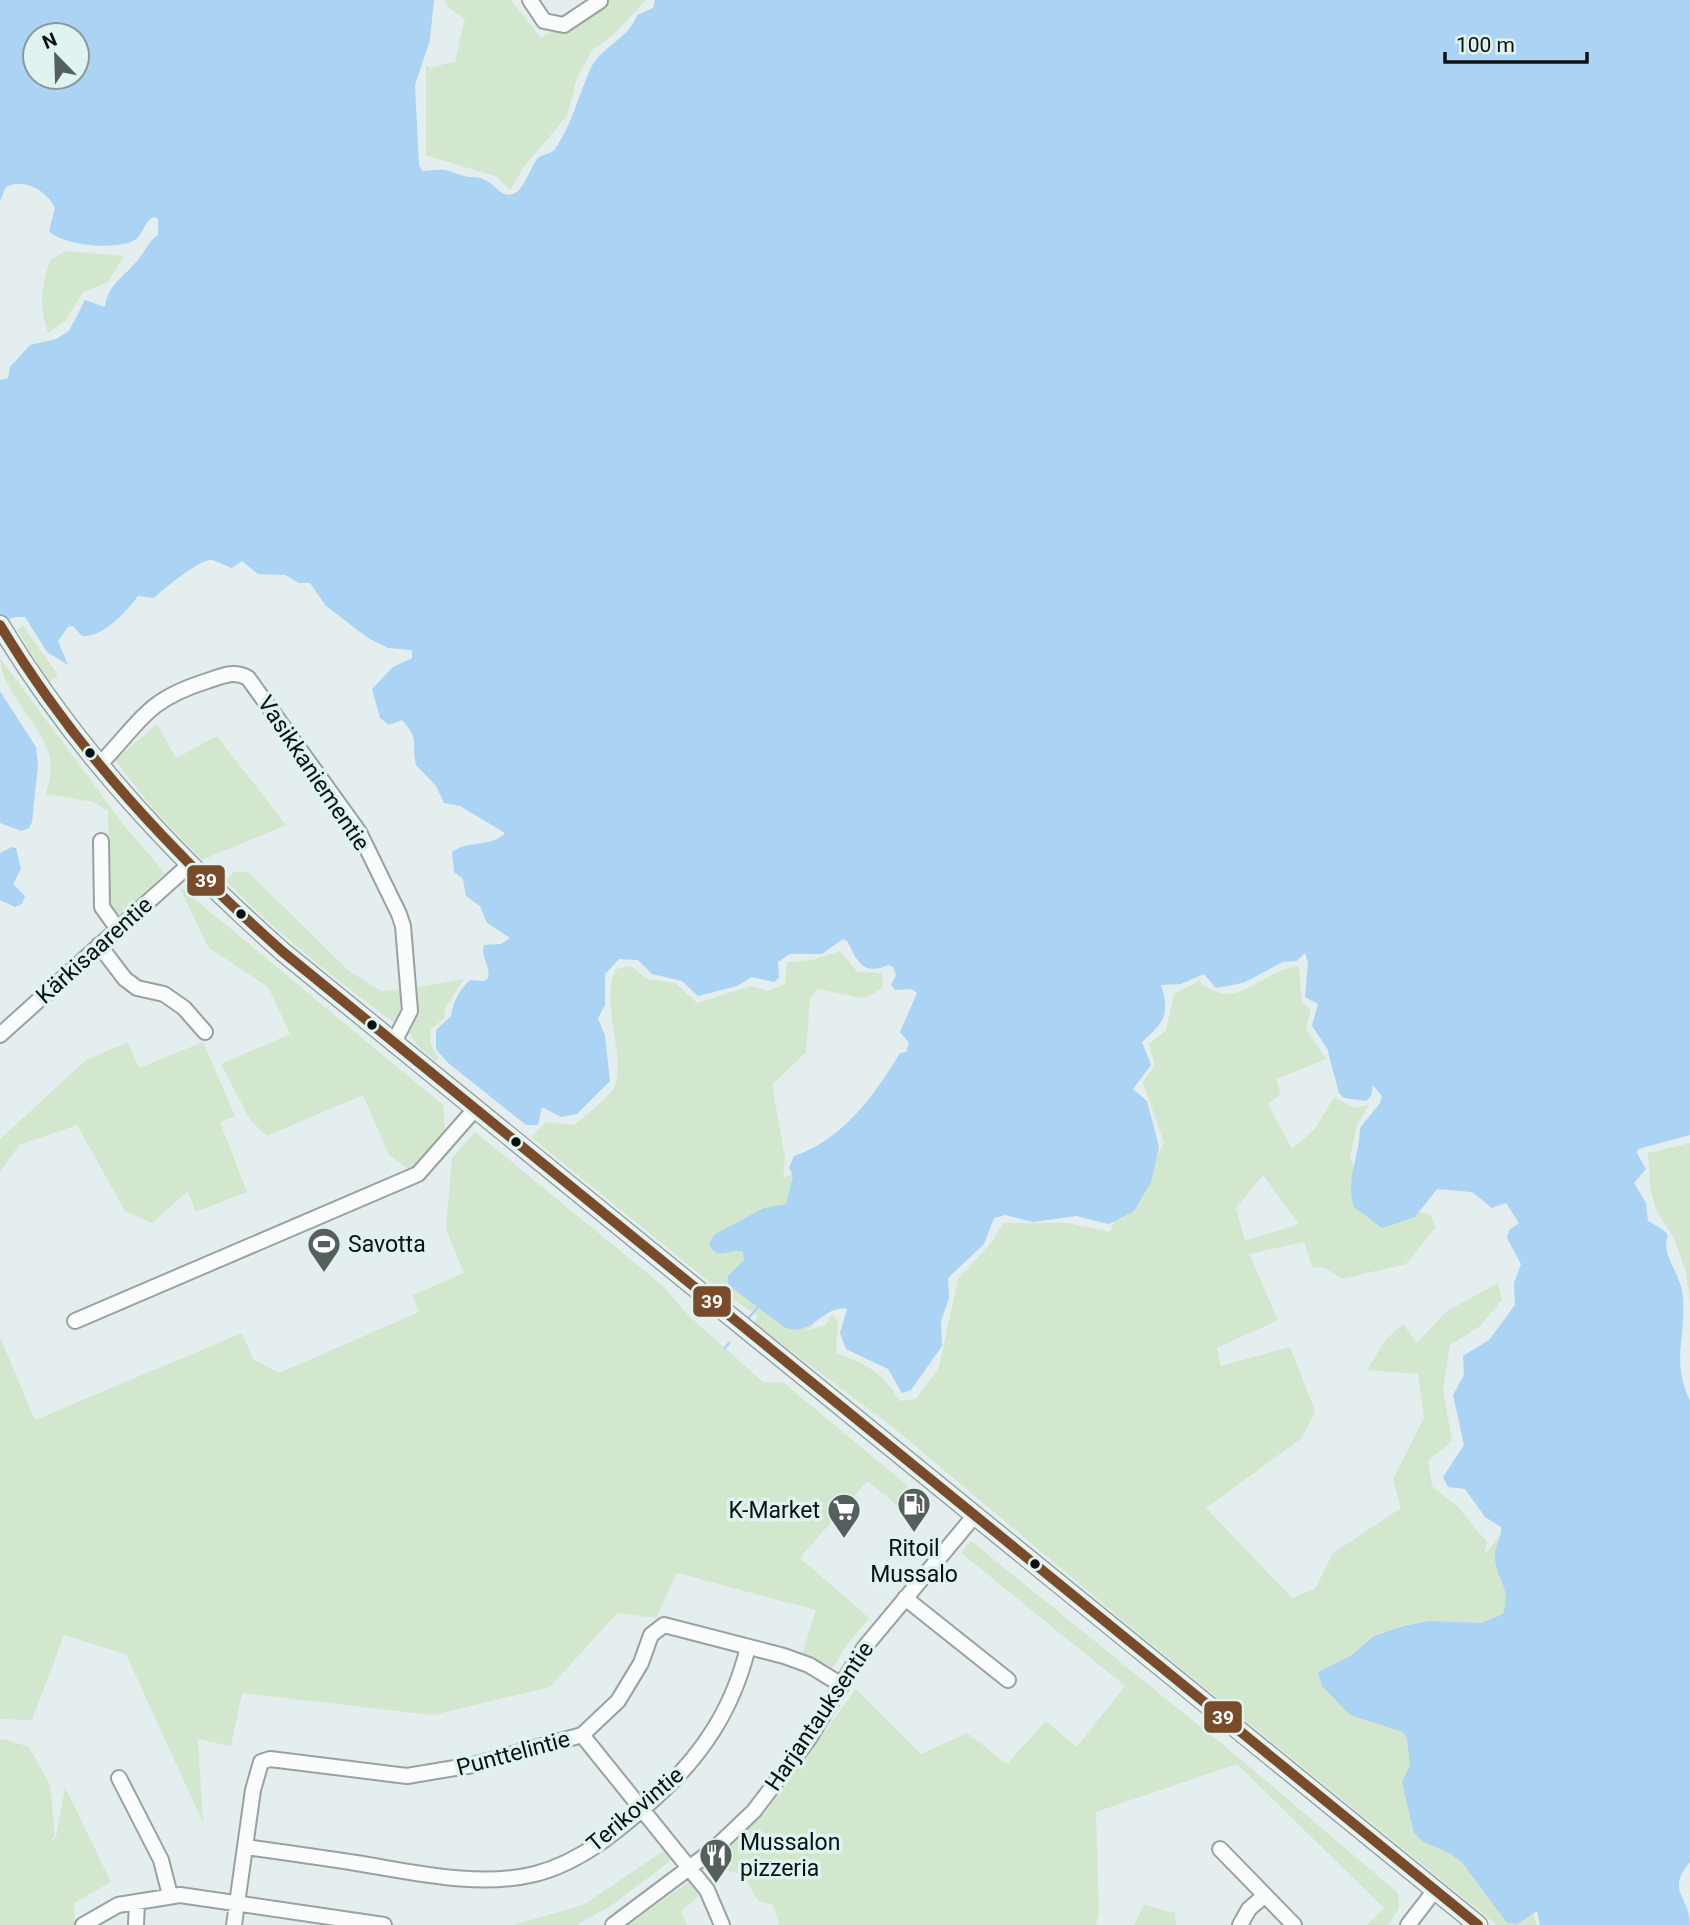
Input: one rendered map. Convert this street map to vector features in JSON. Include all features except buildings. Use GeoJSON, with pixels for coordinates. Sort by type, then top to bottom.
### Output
{"type":"FeatureCollection","features":[{"type":"Feature","properties":{"kind":"main road"},"geometry":{"type":"LineString","coordinates":[[3,631],[38,686],[99,765],[189,865],[283,952],[1478,1925]]}},
{"type":"Feature","properties":{"kind":"street"},"geometry":{"type":"LineString","coordinates":[[530,0],[544,21],[564,25],[600,1]]}},
{"type":"Feature","properties":{"kind":"street","name":"Vasikkaniementie"},"geometry":{"type":"LineString","coordinates":[[99,765],[159,700],[179,690],[229,674],[240,673],[248,678],[359,832],[400,914],[410,1011],[393,1044]]}},
{"type":"Feature","properties":{"kind":"street"},"geometry":{"type":"LineString","coordinates":[[102,841],[102,907],[117,928]]}},
{"type":"Feature","properties":{"kind":"street","name":"Kärkisaarentie"},"geometry":{"type":"LineString","coordinates":[[0,1035],[189,865]]}},
{"type":"Feature","properties":{"kind":"street"},"geometry":{"type":"LineString","coordinates":[[99,945],[125,979],[136,988],[164,994],[184,1008],[205,1032]]}},
{"type":"Feature","properties":{"kind":"street"},"geometry":{"type":"LineString","coordinates":[[75,1321],[418,1174],[475,1109]]}},
{"type":"Feature","properties":{"kind":"street","name":"Harjantauksentie"},"geometry":{"type":"LineString","coordinates":[[613,1925],[689,1868],[754,1811],[783,1776],[864,1648],[975,1516]]}},
{"type":"Feature","properties":{"kind":"street"},"geometry":{"type":"LineString","coordinates":[[905,1598],[1008,1679]]}},
{"type":"Feature","properties":{"kind":"street","name":"Punttelintie"},"geometry":{"type":"LineString","coordinates":[[234,1925],[257,1771],[261,1762],[270,1759],[407,1776],[473,1766],[582,1735],[618,1701],[631,1682],[656,1628],[664,1625],[808,1665],[840,1684]]}},
{"type":"Feature","properties":{"kind":"street","name":"Terikovintie"},"geometry":{"type":"LineString","coordinates":[[246,1847],[442,1876],[514,1877],[564,1864],[602,1841],[676,1780],[709,1741],[731,1701],[748,1647]]}},
{"type":"Feature","properties":{"kind":"street"},"geometry":{"type":"LineString","coordinates":[[582,1735],[707,1890],[722,1925]]}},
{"type":"Feature","properties":{"kind":"street"},"geometry":{"type":"LineString","coordinates":[[118,1778],[161,1860],[170,1895]]}},
{"type":"Feature","properties":{"kind":"street"},"geometry":{"type":"LineString","coordinates":[[1220,1849],[1294,1925]]}},
{"type":"Feature","properties":{"kind":"street"},"geometry":{"type":"LineString","coordinates":[[1408,1925],[1435,1890]]}},
{"type":"Feature","properties":{"kind":"street"},"geometry":{"type":"LineString","coordinates":[[83,1925],[118,1905],[170,1895],[236,1902],[333,1921],[383,1925]]}},
{"type":"Feature","properties":{"kind":"street"},"geometry":{"type":"LineString","coordinates":[[1240,1925],[1249,1909],[1264,1896]]}},
{"type":"Feature","properties":{"kind":"street"},"geometry":{"type":"LineString","coordinates":[[136,1925],[137,1902]]}},
{"type":"Feature","properties":{"kind":"green space"},"geometry":{"type":"Polygon","coordinates":[[[445,0],[511,0],[541,38],[598,0],[646,0],[613,35],[592,50],[577,78],[567,116],[525,165],[510,190],[497,177],[426,155],[426,66],[431,68],[455,61],[465,19],[447,6],[445,0]]]}},
{"type":"Feature","properties":{"kind":"green space"},"geometry":{"type":"Polygon","coordinates":[[[65,251],[124,256],[108,282],[83,292],[65,321],[48,333],[42,305],[45,279],[50,260],[65,251]]]}},
{"type":"Feature","properties":{"kind":"green space"},"geometry":{"type":"Polygon","coordinates":[[[23,626],[58,675],[49,682],[17,629],[23,626]]]}},
{"type":"Feature","properties":{"kind":"green space"},"geometry":{"type":"Polygon","coordinates":[[[0,658],[127,829],[165,873],[123,913],[115,916],[110,902],[108,811],[93,802],[46,794],[51,770],[49,753],[8,685],[0,658]]]}},
{"type":"Feature","properties":{"kind":"green space"},"geometry":{"type":"Polygon","coordinates":[[[157,724],[176,758],[217,736],[286,825],[202,860],[154,810],[115,760],[157,724]]]}},
{"type":"Feature","properties":{"kind":"green space"},"geometry":{"type":"Polygon","coordinates":[[[234,872],[248,872],[348,970],[381,991],[406,989],[403,1009],[396,1024],[351,991],[266,920],[226,881],[234,872]]]}},
{"type":"Feature","properties":{"kind":"green space"},"geometry":{"type":"Polygon","coordinates":[[[179,886],[443,1105],[445,1130],[410,1170],[389,1155],[363,1095],[267,1136],[250,1120],[221,1064],[290,1034],[268,987],[208,947],[179,886]]]}},
{"type":"Feature","properties":{"kind":"green space"},"geometry":{"type":"Polygon","coordinates":[[[840,951],[857,972],[883,973],[882,989],[864,998],[817,989],[810,998],[806,1052],[772,1085],[785,1157],[783,1178],[797,1173],[760,1297],[815,1324],[805,1331],[825,1325],[832,1315],[838,1321],[836,1353],[873,1370],[900,1401],[916,1399],[939,1367],[958,1279],[992,1242],[1003,1223],[1068,1223],[1110,1232],[1126,1194],[1144,1178],[1164,1143],[1143,1082],[1155,1065],[1149,1044],[1166,1030],[1174,994],[1199,981],[1212,990],[1225,994],[1237,992],[1285,969],[1299,966],[1302,1003],[1311,1009],[1306,1029],[1326,1059],[1276,1079],[1281,1094],[1268,1104],[1292,1149],[1315,1129],[1334,1097],[1354,1108],[1369,1105],[1357,1125],[1350,1157],[1360,1183],[1408,1210],[1430,1214],[1436,1227],[1406,1264],[1342,1279],[1325,1268],[1312,1267],[1304,1242],[1249,1254],[1278,1320],[1217,1348],[1221,1366],[1290,1347],[1315,1411],[1302,1438],[1206,1508],[1292,1598],[1315,1589],[1333,1553],[1401,1508],[1393,1479],[1424,1418],[1418,1374],[1367,1370],[1386,1339],[1403,1324],[1417,1343],[1447,1311],[1498,1283],[1502,1300],[1480,1326],[1450,1345],[1443,1389],[1452,1441],[1428,1461],[1432,1486],[1456,1505],[1487,1542],[1484,1555],[1502,1533],[1547,1908],[1519,1918],[1533,1914],[1537,1925],[1497,1925],[1144,1638],[895,1429],[754,1323],[758,1316],[718,1289],[531,1137],[546,1122],[574,1125],[611,1092],[618,1068],[610,1000],[611,983],[616,969],[631,966],[647,979],[675,983],[697,1003],[751,986],[768,991],[785,984],[787,962],[813,960],[840,951]],[[1263,1175],[1236,1208],[1245,1241],[1299,1224],[1263,1175]]]}},
{"type":"Feature","properties":{"kind":"green space"},"geometry":{"type":"Polygon","coordinates":[[[464,979],[445,1008],[445,1018],[431,1029],[430,1042],[438,1057],[436,1061],[417,1045],[409,1033],[418,1014],[417,987],[464,979]]]}},
{"type":"Feature","properties":{"kind":"green space"},"geometry":{"type":"Polygon","coordinates":[[[128,1042],[139,1068],[203,1042],[235,1116],[220,1122],[247,1192],[196,1212],[188,1191],[152,1223],[125,1211],[77,1125],[19,1145],[0,1172],[0,1139],[86,1060],[128,1042]]]}},
{"type":"Feature","properties":{"kind":"green space"},"geometry":{"type":"Polygon","coordinates":[[[475,1132],[663,1286],[689,1316],[763,1382],[784,1383],[908,1486],[898,1506],[867,1481],[800,1558],[869,1618],[846,1646],[831,1671],[801,1658],[816,1610],[677,1573],[656,1618],[617,1613],[550,1687],[433,1715],[242,1693],[231,1746],[198,1739],[203,1823],[126,1654],[64,1635],[32,1720],[0,1719],[0,1337],[35,1420],[242,1333],[253,1359],[279,1373],[419,1312],[412,1295],[464,1273],[446,1229],[452,1158],[475,1132]]]}},
{"type":"Feature","properties":{"kind":"green space"},"geometry":{"type":"Polygon","coordinates":[[[1690,1143],[1690,1301],[1686,1272],[1674,1238],[1656,1210],[1650,1187],[1648,1153],[1690,1143]]]}},
{"type":"Feature","properties":{"kind":"green space"},"geometry":{"type":"Polygon","coordinates":[[[971,1541],[1239,1758],[1398,1893],[1399,1908],[1388,1925],[1367,1925],[1384,1908],[1237,1764],[1096,1812],[1099,1914],[1096,1925],[779,1925],[773,1905],[758,1901],[742,1874],[718,1869],[712,1861],[765,1813],[856,1689],[921,1754],[967,1733],[1007,1764],[1046,1721],[1077,1747],[1125,1686],[961,1553],[971,1541]]]}},
{"type":"Feature","properties":{"kind":"green space"},"geometry":{"type":"Polygon","coordinates":[[[0,1740],[29,1747],[50,1785],[55,1836],[44,1846],[56,1837],[65,1787],[111,1882],[74,1903],[75,1925],[0,1925],[0,1740]]]}},
{"type":"Feature","properties":{"kind":"green space"},"geometry":{"type":"Polygon","coordinates":[[[665,1850],[673,1859],[612,1905],[577,1925],[513,1925],[583,1905],[665,1850]]]}},
{"type":"Feature","properties":{"kind":"green space"},"geometry":{"type":"Polygon","coordinates":[[[690,1881],[699,1896],[681,1911],[687,1925],[628,1925],[690,1881]]]}},
{"type":"Feature","properties":{"kind":"green space"},"geometry":{"type":"Polygon","coordinates":[[[1144,1905],[1175,1913],[1176,1925],[1134,1925],[1144,1905]]]}},
{"type":"Feature","properties":{"kind":"water"},"geometry":{"type":"Polygon","coordinates":[[[0,0],[434,0],[430,40],[415,85],[419,166],[423,171],[445,170],[483,179],[509,195],[517,192],[524,184],[537,159],[555,149],[566,130],[595,61],[628,30],[637,15],[653,8],[655,0],[1690,0],[1690,1135],[1638,1149],[1637,1153],[1646,1169],[1634,1183],[1646,1203],[1648,1221],[1667,1234],[1667,1250],[1680,1283],[1683,1299],[1680,1361],[1684,1387],[1690,1401],[1690,1862],[1679,1880],[1679,1887],[1690,1925],[1540,1925],[1537,1911],[1517,1924],[1507,1923],[1461,1861],[1422,1841],[1414,1833],[1402,1782],[1410,1765],[1407,1739],[1403,1732],[1350,1715],[1322,1686],[1318,1672],[1352,1655],[1374,1636],[1430,1621],[1481,1623],[1503,1614],[1506,1596],[1495,1555],[1501,1527],[1485,1517],[1465,1489],[1448,1487],[1443,1477],[1464,1445],[1453,1395],[1464,1375],[1463,1356],[1489,1340],[1515,1305],[1514,1283],[1521,1264],[1507,1238],[1509,1230],[1519,1223],[1506,1203],[1492,1208],[1472,1192],[1437,1189],[1415,1217],[1382,1228],[1354,1207],[1351,1187],[1360,1128],[1380,1103],[1382,1096],[1373,1085],[1371,1096],[1366,1101],[1344,1098],[1339,1093],[1327,1048],[1312,1026],[1318,1004],[1305,997],[1308,962],[1305,953],[1297,961],[1283,962],[1243,983],[1216,988],[1204,974],[1181,984],[1161,985],[1165,1004],[1163,1018],[1142,1042],[1151,1065],[1133,1089],[1147,1101],[1159,1147],[1151,1182],[1134,1211],[1109,1224],[1076,1216],[1033,1222],[1005,1215],[994,1218],[984,1244],[948,1278],[949,1298],[941,1321],[942,1346],[911,1390],[902,1393],[888,1369],[846,1349],[840,1333],[847,1309],[831,1311],[802,1329],[784,1327],[728,1285],[728,1276],[744,1260],[743,1252],[716,1252],[709,1243],[715,1234],[764,1208],[786,1204],[793,1176],[789,1168],[794,1156],[827,1139],[856,1114],[880,1085],[900,1053],[906,1052],[909,1043],[900,1032],[917,993],[912,989],[895,990],[891,985],[896,975],[893,967],[888,965],[867,968],[858,961],[848,942],[843,939],[822,954],[790,954],[778,962],[779,978],[774,982],[752,977],[737,986],[698,996],[682,981],[652,974],[638,960],[619,959],[605,974],[605,1005],[598,1018],[605,1036],[610,1081],[577,1114],[561,1117],[542,1107],[538,1125],[526,1125],[447,1062],[436,1049],[436,1030],[451,1016],[457,997],[470,980],[484,981],[488,978],[484,945],[501,944],[510,938],[487,923],[480,906],[466,896],[463,879],[454,872],[452,852],[465,846],[494,840],[505,833],[460,806],[444,803],[436,786],[416,765],[413,737],[408,726],[402,720],[389,725],[380,718],[372,689],[393,667],[412,658],[412,650],[388,648],[368,638],[326,606],[310,583],[299,583],[285,575],[258,574],[242,561],[232,568],[211,560],[199,564],[154,598],[138,596],[121,616],[98,632],[82,636],[73,626],[68,627],[58,641],[68,665],[47,652],[25,617],[15,617],[0,623],[0,380],[8,378],[10,367],[30,345],[56,339],[69,331],[85,300],[105,307],[114,285],[158,235],[158,219],[154,217],[136,239],[128,243],[105,246],[66,240],[49,231],[55,208],[47,196],[27,185],[13,184],[6,187],[0,201],[0,0]]]}},
{"type":"Feature","properties":{"kind":"water"},"geometry":{"type":"Polygon","coordinates":[[[0,691],[36,747],[38,765],[32,822],[29,828],[21,831],[0,823],[0,691]]]}},
{"type":"Feature","properties":{"kind":"water"},"geometry":{"type":"Polygon","coordinates":[[[12,847],[16,848],[21,869],[13,884],[25,896],[22,904],[15,907],[0,900],[0,853],[12,847]]]}},
{"type":"Feature","properties":{"kind":"waterway"},"geometry":{"type":"LineString","coordinates":[[747,1320],[758,1307]]}},
{"type":"Feature","properties":{"kind":"waterway"},"geometry":{"type":"LineString","coordinates":[[725,1348],[729,1343]]}},
{"type":"Feature","properties":{"kind":"transit line","name":"39"},"geometry":{"type":"LineString","coordinates":[[0,625],[61,715],[129,799],[204,878],[283,952],[1478,1925]]}},
{"type":"Feature","properties":{"kind":"place","name":"Savotta"},"geometry":{"type":"Point","coordinates":[324,1274]}},
{"type":"Feature","properties":{"kind":"place","name":"Ritoil Mussalo"},"geometry":{"type":"Point","coordinates":[914,1534]}},
{"type":"Feature","properties":{"kind":"place","name":"K-Market"},"geometry":{"type":"Point","coordinates":[844,1540]}},
{"type":"Feature","properties":{"kind":"place","name":"Mussalon pizzeria"},"geometry":{"type":"Point","coordinates":[716,1885]}}]}
